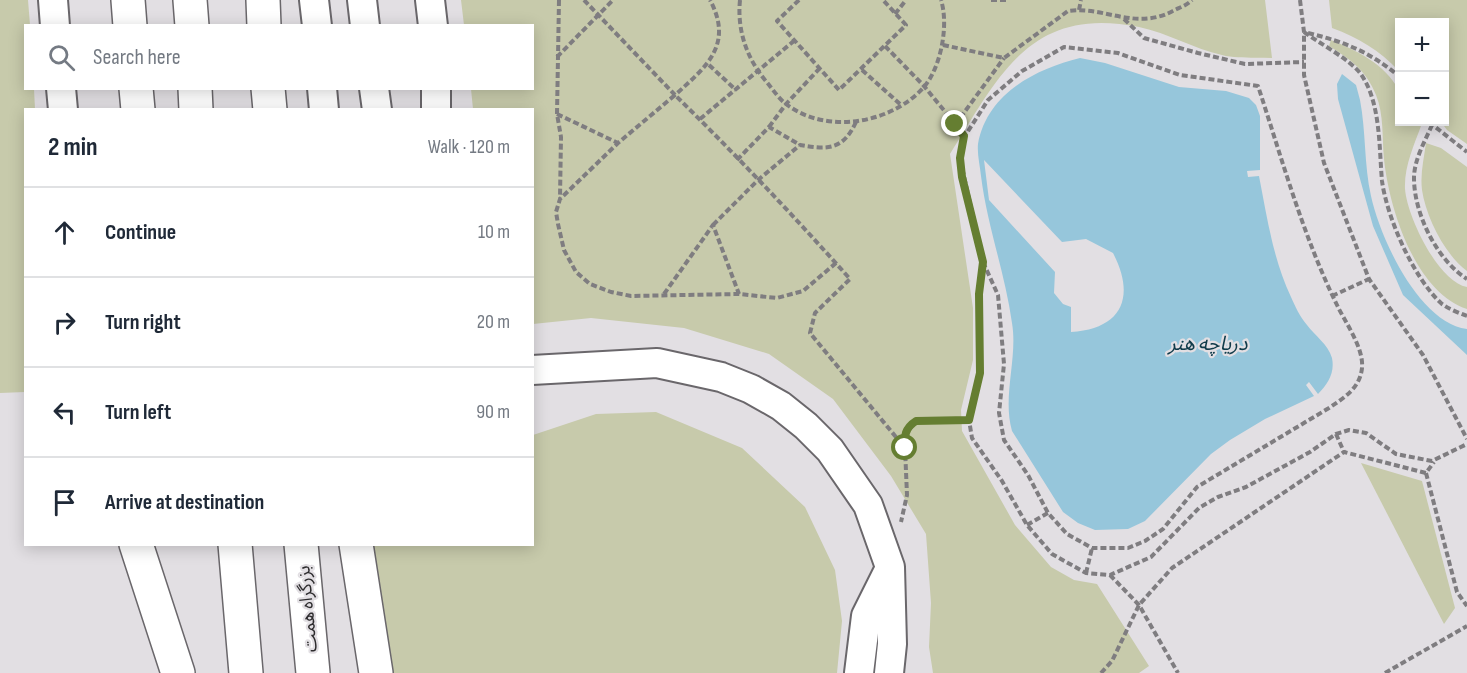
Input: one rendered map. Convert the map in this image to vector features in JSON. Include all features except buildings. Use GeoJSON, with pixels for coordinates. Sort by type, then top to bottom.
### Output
{"type":"FeatureCollection","features":[{"type":"Feature","properties":{"kind":"highway"},"geometry":{"type":"LineString","coordinates":[[128,0],[130,24]]}},
{"type":"Feature","properties":{"kind":"highway"},"geometry":{"type":"LineString","coordinates":[[190,0],[192,24]]}},
{"type":"Feature","properties":{"kind":"highway"},"geometry":{"type":"LineString","coordinates":[[263,0],[264,24]]}},
{"type":"Feature","properties":{"kind":"highway"},"geometry":{"type":"LineString","coordinates":[[136,90],[138,108]]}},
{"type":"Feature","properties":{"kind":"highway"},"geometry":{"type":"LineString","coordinates":[[195,90],[196,108]]}},
{"type":"Feature","properties":{"kind":"highway"},"geometry":{"type":"LineString","coordinates":[[268,90],[270,108]]}},
{"type":"Feature","properties":{"kind":"highway"},"geometry":{"type":"LineString","coordinates":[[137,546],[178,673]]}},
{"type":"Feature","properties":{"kind":"highway"},"geometry":{"type":"LineString","coordinates":[[235,546],[246,673]]}},
{"type":"Feature","properties":{"kind":"highway","name":"بزرگراه همت"},"geometry":{"type":"LineString","coordinates":[[301,546],[313,673]]}},
{"type":"Feature","properties":{"kind":"highway"},"geometry":{"type":"LineString","coordinates":[[356,546],[376,673]]}},
{"type":"Feature","properties":{"kind":"street"},"geometry":{"type":"LineString","coordinates":[[53,0],[55,24]]}},
{"type":"Feature","properties":{"kind":"street"},"geometry":{"type":"LineString","coordinates":[[314,0],[317,24]]}},
{"type":"Feature","properties":{"kind":"street"},"geometry":{"type":"LineString","coordinates":[[362,0],[365,24]]}},
{"type":"Feature","properties":{"kind":"street"},"geometry":{"type":"LineString","coordinates":[[430,0],[433,24]]}},
{"type":"Feature","properties":{"kind":"street"},"geometry":{"type":"LineString","coordinates":[[61,90],[63,108]]}},
{"type":"Feature","properties":{"kind":"street"},"geometry":{"type":"LineString","coordinates":[[322,90],[324,108]]}},
{"type":"Feature","properties":{"kind":"street"},"geometry":{"type":"LineString","coordinates":[[374,90],[377,108]]}},
{"type":"Feature","properties":{"kind":"street"},"geometry":{"type":"LineString","coordinates":[[436,90],[436,108]]}},
{"type":"Feature","properties":{"kind":"street"},"geometry":{"type":"LineString","coordinates":[[534,370],[657,363],[721,377],[751,389],[781,406],[830,450],[868,504],[890,567],[892,644],[889,673]]}},
{"type":"Feature","properties":{"kind":"street"},"geometry":{"type":"LineString","coordinates":[[859,673],[866,616],[890,567]]}},
{"type":"Feature","properties":{"kind":"path"},"geometry":{"type":"LineString","coordinates":[[558,0],[557,114],[561,137],[560,199],[556,212],[564,250],[576,272],[590,284],[611,292],[647,297],[664,294],[739,294],[762,298],[791,296],[803,291],[836,263]]}},
{"type":"Feature","properties":{"kind":"path"},"geometry":{"type":"LineString","coordinates":[[584,0],[700,119],[850,279],[814,313],[810,333],[905,448]]}},
{"type":"Feature","properties":{"kind":"path"},"geometry":{"type":"LineString","coordinates":[[556,58],[613,0]]}},
{"type":"Feature","properties":{"kind":"path"},"geometry":{"type":"LineString","coordinates":[[560,199],[618,143],[709,64],[715,51],[718,34],[717,18],[710,0]]}},
{"type":"Feature","properties":{"kind":"path"},"geometry":{"type":"LineString","coordinates":[[740,0],[738,17],[742,38],[758,71],[786,104],[806,114],[830,121],[856,122],[879,116],[900,105],[924,86],[943,45],[942,0]]}},
{"type":"Feature","properties":{"kind":"path"},"geometry":{"type":"LineString","coordinates":[[799,0],[777,21],[839,90],[906,25],[883,0]]}},
{"type":"Feature","properties":{"kind":"path"},"geometry":{"type":"LineString","coordinates":[[895,14],[906,0]]}},
{"type":"Feature","properties":{"kind":"path"},"geometry":{"type":"LineString","coordinates":[[991,0],[1008,0]]}},
{"type":"Feature","properties":{"kind":"path"},"geometry":{"type":"LineString","coordinates":[[1079,10],[1081,0]]}},
{"type":"Feature","properties":{"kind":"path"},"geometry":{"type":"LineString","coordinates":[[955,124],[1004,58],[1068,11],[1079,10],[1123,18],[1159,18],[1192,0]]}},
{"type":"Feature","properties":{"kind":"path"},"geometry":{"type":"LineString","coordinates":[[1300,0],[1304,32],[1304,75],[1324,163],[1369,279],[1423,355],[1467,439]]}},
{"type":"Feature","properties":{"kind":"path"},"geometry":{"type":"LineString","coordinates":[[1123,18],[1144,38],[1198,53],[1245,64],[1304,62]]}},
{"type":"Feature","properties":{"kind":"path"},"geometry":{"type":"LineString","coordinates":[[1304,32],[1346,42],[1395,73]]}},
{"type":"Feature","properties":{"kind":"path"},"geometry":{"type":"LineString","coordinates":[[1304,32],[1360,72],[1373,105],[1383,184],[1398,233],[1416,271],[1430,289],[1443,304],[1467,316]]}},
{"type":"Feature","properties":{"kind":"path"},"geometry":{"type":"LineString","coordinates":[[700,119],[795,40]]}},
{"type":"Feature","properties":{"kind":"path"},"geometry":{"type":"LineString","coordinates":[[943,45],[1004,58]]}},
{"type":"Feature","properties":{"kind":"path"},"geometry":{"type":"LineString","coordinates":[[885,46],[924,86],[964,136]]}},
{"type":"Feature","properties":{"kind":"path"},"geometry":{"type":"LineString","coordinates":[[1064,47],[1118,53],[1180,75],[1258,86],[1299,212],[1332,296],[1356,344],[1363,365],[1360,381],[1348,395],[1197,488],[1163,529],[1145,541],[1128,548],[1092,548],[1067,534],[1048,513],[1028,475],[1004,440],[999,413],[1004,364],[998,294],[983,262],[962,177],[960,158],[964,136],[988,100],[1022,71],[1064,47]]}},
{"type":"Feature","properties":{"kind":"path"},"geometry":{"type":"LineString","coordinates":[[709,64],[736,90]]}},
{"type":"Feature","properties":{"kind":"path"},"geometry":{"type":"LineString","coordinates":[[737,160],[820,68]]}},
{"type":"Feature","properties":{"kind":"path"},"geometry":{"type":"LineString","coordinates":[[862,70],[900,105]]}},
{"type":"Feature","properties":{"kind":"path"},"geometry":{"type":"LineString","coordinates":[[557,114],[618,143]]}},
{"type":"Feature","properties":{"kind":"path"},"geometry":{"type":"LineString","coordinates":[[769,127],[800,145],[822,149],[835,147],[850,136],[856,122]]}},
{"type":"Feature","properties":{"kind":"path"},"geometry":{"type":"LineString","coordinates":[[1430,126],[1414,177],[1417,198],[1429,231],[1443,258],[1467,279]]}},
{"type":"Feature","properties":{"kind":"path"},"geometry":{"type":"LineString","coordinates":[[1435,126],[1467,152]]}},
{"type":"Feature","properties":{"kind":"path"},"geometry":{"type":"LineString","coordinates":[[664,294],[713,225],[758,180],[800,145]]}},
{"type":"Feature","properties":{"kind":"path"},"geometry":{"type":"LineString","coordinates":[[713,225],[739,294]]}},
{"type":"Feature","properties":{"kind":"path"},"geometry":{"type":"LineString","coordinates":[[983,262],[979,294],[980,373],[969,420],[972,438],[1002,481],[1027,525],[1052,554],[1086,573],[1110,575],[1151,557],[1199,508],[1218,497],[1246,487],[1311,452],[1336,434],[1349,430],[1366,433],[1395,454],[1432,461],[1467,444]]}},
{"type":"Feature","properties":{"kind":"path"},"geometry":{"type":"LineString","coordinates":[[1332,296],[1369,279]]}},
{"type":"Feature","properties":{"kind":"path"},"geometry":{"type":"LineString","coordinates":[[900,526],[907,495],[904,436],[910,425],[916,421],[969,420]]}},
{"type":"Feature","properties":{"kind":"path"},"geometry":{"type":"LineString","coordinates":[[1336,434],[1344,452]]}},
{"type":"Feature","properties":{"kind":"path"},"geometry":{"type":"LineString","coordinates":[[1101,673],[1112,661],[1139,605],[1172,568],[1344,452],[1426,473]]}},
{"type":"Feature","properties":{"kind":"path"},"geometry":{"type":"LineString","coordinates":[[1426,473],[1434,462]]}},
{"type":"Feature","properties":{"kind":"path"},"geometry":{"type":"LineString","coordinates":[[1426,473],[1458,592],[1467,606]]}},
{"type":"Feature","properties":{"kind":"path"},"geometry":{"type":"LineString","coordinates":[[1027,525],[1048,513]]}},
{"type":"Feature","properties":{"kind":"path"},"geometry":{"type":"LineString","coordinates":[[1086,573],[1092,548]]}},
{"type":"Feature","properties":{"kind":"path"},"geometry":{"type":"LineString","coordinates":[[1110,575],[1139,605],[1178,673]]}},
{"type":"Feature","properties":{"kind":"path"},"geometry":{"type":"LineString","coordinates":[[1385,673],[1467,626]]}},
{"type":"Feature","properties":{"kind":"green space"},"geometry":{"type":"Polygon","coordinates":[[[0,0],[28,0],[30,24],[24,24],[24,90],[34,90],[35,108],[24,108],[24,392],[0,393],[0,0]]]}},
{"type":"Feature","properties":{"kind":"green space"},"geometry":{"type":"Polygon","coordinates":[[[461,0],[1265,0],[1272,58],[1228,56],[1139,27],[1102,23],[1071,26],[1045,37],[1022,53],[1003,73],[950,154],[973,308],[973,360],[961,410],[962,431],[1015,525],[1051,567],[1074,580],[1097,584],[1149,666],[1139,673],[933,673],[929,647],[931,603],[926,534],[891,476],[833,399],[769,354],[684,328],[591,318],[534,324],[534,108],[473,108],[471,90],[534,90],[534,24],[464,24],[461,0]]]}},
{"type":"Feature","properties":{"kind":"green space"},"geometry":{"type":"Polygon","coordinates":[[[1329,0],[1467,0],[1467,144],[1444,126],[1449,126],[1449,18],[1395,18],[1395,67],[1368,45],[1332,28],[1329,0]]]}},
{"type":"Feature","properties":{"kind":"green space"},"geometry":{"type":"Polygon","coordinates":[[[1331,40],[1350,48],[1369,59],[1393,80],[1395,84],[1395,126],[1421,126],[1406,173],[1407,201],[1418,231],[1435,261],[1456,282],[1467,287],[1467,309],[1449,300],[1419,267],[1399,224],[1392,201],[1384,159],[1382,118],[1376,95],[1368,79],[1357,66],[1329,46],[1331,40]]]}},
{"type":"Feature","properties":{"kind":"green space"},"geometry":{"type":"Polygon","coordinates":[[[1426,143],[1441,148],[1467,167],[1467,271],[1444,245],[1432,223],[1424,201],[1422,166],[1426,143]]]}},
{"type":"Feature","properties":{"kind":"green space"},"geometry":{"type":"Polygon","coordinates":[[[656,412],[742,448],[805,507],[835,570],[842,621],[837,673],[385,673],[367,546],[534,546],[534,435],[596,414],[656,412]]]}},
{"type":"Feature","properties":{"kind":"green space"},"geometry":{"type":"Polygon","coordinates":[[[1361,463],[1422,481],[1455,608],[1444,624],[1361,463]]]}},
{"type":"Feature","properties":{"kind":"water","name":"دریاچه هنر"},"geometry":{"type":"Polygon","coordinates":[[[1080,58],[1105,63],[1179,87],[1226,91],[1249,98],[1256,105],[1260,116],[1260,170],[1247,171],[1248,177],[1259,176],[1275,253],[1294,304],[1302,319],[1324,344],[1332,358],[1330,378],[1318,394],[1309,382],[1306,385],[1314,396],[1265,419],[1230,440],[1211,454],[1145,521],[1128,529],[1095,530],[1078,523],[1063,512],[1012,431],[1009,418],[1013,350],[1012,323],[984,194],[978,144],[983,126],[991,111],[1002,98],[1030,77],[1080,58]],[[984,160],[989,200],[1055,272],[1054,293],[1063,304],[1071,307],[1071,332],[1102,325],[1120,308],[1123,297],[1120,269],[1113,253],[1086,239],[1062,242],[984,160]]]}},
{"type":"Feature","properties":{"kind":"water"},"geometry":{"type":"Polygon","coordinates":[[[1342,74],[1356,85],[1360,100],[1371,196],[1383,234],[1404,276],[1433,312],[1449,323],[1467,329],[1467,355],[1403,295],[1373,226],[1338,99],[1337,84],[1342,74]]]}},
{"type":"Feature","properties":{"kind":"route"},"geometry":{"type":"LineString","coordinates":[[905,448],[904,436],[910,425],[916,421],[969,420],[980,373],[979,294],[983,262],[962,177],[960,158],[964,136],[955,124]]}}]}
